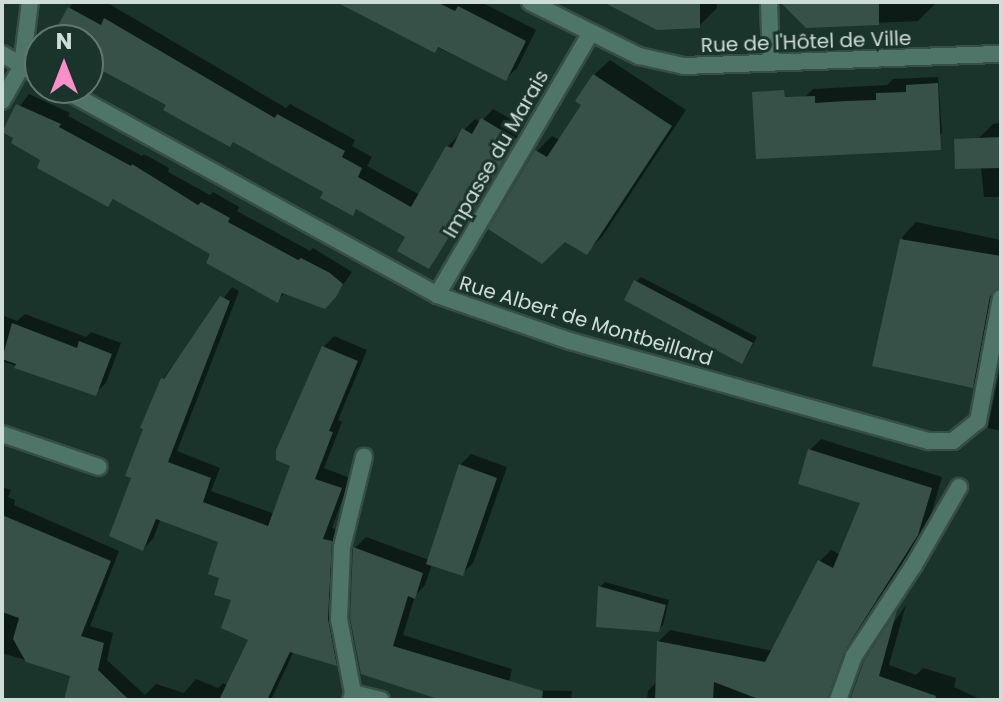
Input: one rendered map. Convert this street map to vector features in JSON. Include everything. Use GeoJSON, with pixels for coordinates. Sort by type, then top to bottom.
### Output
{"type":"FeatureCollection","features":[{"type":"Feature","properties":{"kind":"street"},"geometry":{"type":"LineString","coordinates":[[2,101],[22,66],[30,2]]}},
{"type":"Feature","properties":{"kind":"street","name":"Rue de l'Hôtel de Ville"},"geometry":{"type":"LineString","coordinates":[[530,2],[639,56],[684,66],[1001,54]]}},
{"type":"Feature","properties":{"kind":"street"},"geometry":{"type":"LineString","coordinates":[[769,2],[771,62]]}},
{"type":"Feature","properties":{"kind":"street","name":"Impasse du Marais"},"geometry":{"type":"LineString","coordinates":[[437,295],[591,33]]}},
{"type":"Feature","properties":{"kind":"street"},"geometry":{"type":"LineString","coordinates":[[2,54],[22,66]]}},
{"type":"Feature","properties":{"kind":"street","name":"Rue Albert de Montbeillard"},"geometry":{"type":"LineString","coordinates":[[90,104],[437,295],[585,345],[929,441],[953,441],[978,421],[1001,298]]}},
{"type":"Feature","properties":{"kind":"street"},"geometry":{"type":"LineString","coordinates":[[2,434],[99,467]]}},
{"type":"Feature","properties":{"kind":"street"},"geometry":{"type":"LineString","coordinates":[[364,457],[342,547],[339,619],[352,696],[381,700]]}},
{"type":"Feature","properties":{"kind":"street"},"geometry":{"type":"LineString","coordinates":[[838,700],[854,656],[914,565],[959,487]]}},
{"type":"Feature","properties":{"kind":"building"},"geometry":{"type":"Polygon","coordinates":[[[336,2],[437,2],[455,11],[458,6],[526,41],[506,81],[438,47],[435,53],[336,2]]]}},
{"type":"Feature","properties":{"kind":"building"},"geometry":{"type":"Polygon","coordinates":[[[603,2],[700,2],[700,28],[657,30],[603,2]]]}},
{"type":"Feature","properties":{"kind":"building"},"geometry":{"type":"Polygon","coordinates":[[[780,2],[879,2],[879,25],[806,28],[780,2]]]}},
{"type":"Feature","properties":{"kind":"building"},"geometry":{"type":"Polygon","coordinates":[[[68,7],[99,24],[59,24],[68,7]]]}},
{"type":"Feature","properties":{"kind":"building"},"geometry":{"type":"Polygon","coordinates":[[[104,18],[275,118],[277,114],[345,151],[342,157],[362,168],[358,177],[411,207],[446,146],[452,148],[462,128],[472,134],[481,118],[516,139],[470,217],[464,213],[429,269],[397,251],[405,237],[356,209],[353,216],[320,198],[323,192],[233,142],[230,147],[197,129],[163,110],[166,105],[104,72],[104,24],[101,24],[104,18]]]}},
{"type":"Feature","properties":{"kind":"building"},"geometry":{"type":"Polygon","coordinates":[[[593,74],[672,126],[587,255],[565,242],[542,264],[488,229],[535,150],[547,157],[581,105],[575,101],[593,74]]]}},
{"type":"Feature","properties":{"kind":"building"},"geometry":{"type":"Polygon","coordinates":[[[938,83],[941,150],[756,159],[752,92],[784,90],[785,97],[815,96],[815,103],[876,100],[876,93],[906,92],[906,85],[938,83]]]}},
{"type":"Feature","properties":{"kind":"building"},"geometry":{"type":"Polygon","coordinates":[[[16,104],[61,124],[59,127],[132,164],[198,205],[201,202],[230,218],[228,222],[298,260],[301,258],[330,273],[343,284],[336,297],[325,309],[282,293],[278,303],[206,263],[210,254],[113,199],[108,207],[37,168],[40,160],[11,143],[13,138],[2,132],[16,104]]]}},
{"type":"Feature","properties":{"kind":"building"},"geometry":{"type":"Polygon","coordinates":[[[1001,137],[1001,168],[955,169],[954,139],[1001,137]]]}},
{"type":"Feature","properties":{"kind":"building"},"geometry":{"type":"Polygon","coordinates":[[[900,239],[1001,256],[1001,287],[990,296],[973,388],[872,366],[900,239]]]}},
{"type":"Feature","properties":{"kind":"building"},"geometry":{"type":"Polygon","coordinates":[[[634,280],[753,343],[742,364],[624,300],[634,280]]]}},
{"type":"Feature","properties":{"kind":"building"},"geometry":{"type":"Polygon","coordinates":[[[220,296],[230,301],[168,462],[211,478],[203,502],[268,526],[290,466],[276,460],[276,450],[322,346],[358,361],[329,431],[333,432],[315,479],[342,488],[323,539],[332,541],[328,619],[337,666],[290,652],[267,700],[219,700],[248,640],[221,628],[231,600],[214,595],[219,578],[208,574],[218,542],[156,519],[143,551],[109,536],[131,478],[125,476],[143,429],[140,428],[161,378],[164,379],[220,296]]]}},
{"type":"Feature","properties":{"kind":"building"},"geometry":{"type":"Polygon","coordinates":[[[12,323],[77,348],[79,341],[112,354],[96,396],[14,368],[16,364],[2,359],[12,323]]]}},
{"type":"Feature","properties":{"kind":"building"},"geometry":{"type":"Polygon","coordinates":[[[808,449],[932,488],[918,535],[845,650],[827,700],[761,700],[714,682],[713,700],[655,700],[657,641],[765,662],[818,560],[833,568],[860,503],[798,484],[808,449]]]}},
{"type":"Feature","properties":{"kind":"building"},"geometry":{"type":"Polygon","coordinates":[[[459,464],[497,478],[463,576],[426,564],[459,464]]]}},
{"type":"Feature","properties":{"kind":"building"},"geometry":{"type":"Polygon","coordinates":[[[2,515],[111,561],[81,636],[104,643],[98,670],[129,700],[64,700],[70,676],[26,662],[13,639],[19,618],[2,612],[2,515]]]}},
{"type":"Feature","properties":{"kind":"building"},"geometry":{"type":"Polygon","coordinates":[[[353,547],[423,573],[415,599],[408,596],[393,646],[543,691],[542,700],[441,700],[361,674],[350,618],[353,547]]]}},
{"type":"Feature","properties":{"kind":"building"},"geometry":{"type":"Polygon","coordinates":[[[598,586],[666,605],[659,632],[596,627],[598,586]]]}},
{"type":"Feature","properties":{"kind":"building"},"geometry":{"type":"Polygon","coordinates":[[[897,610],[879,676],[936,696],[935,700],[850,700],[864,661],[897,610]]]}}]}
